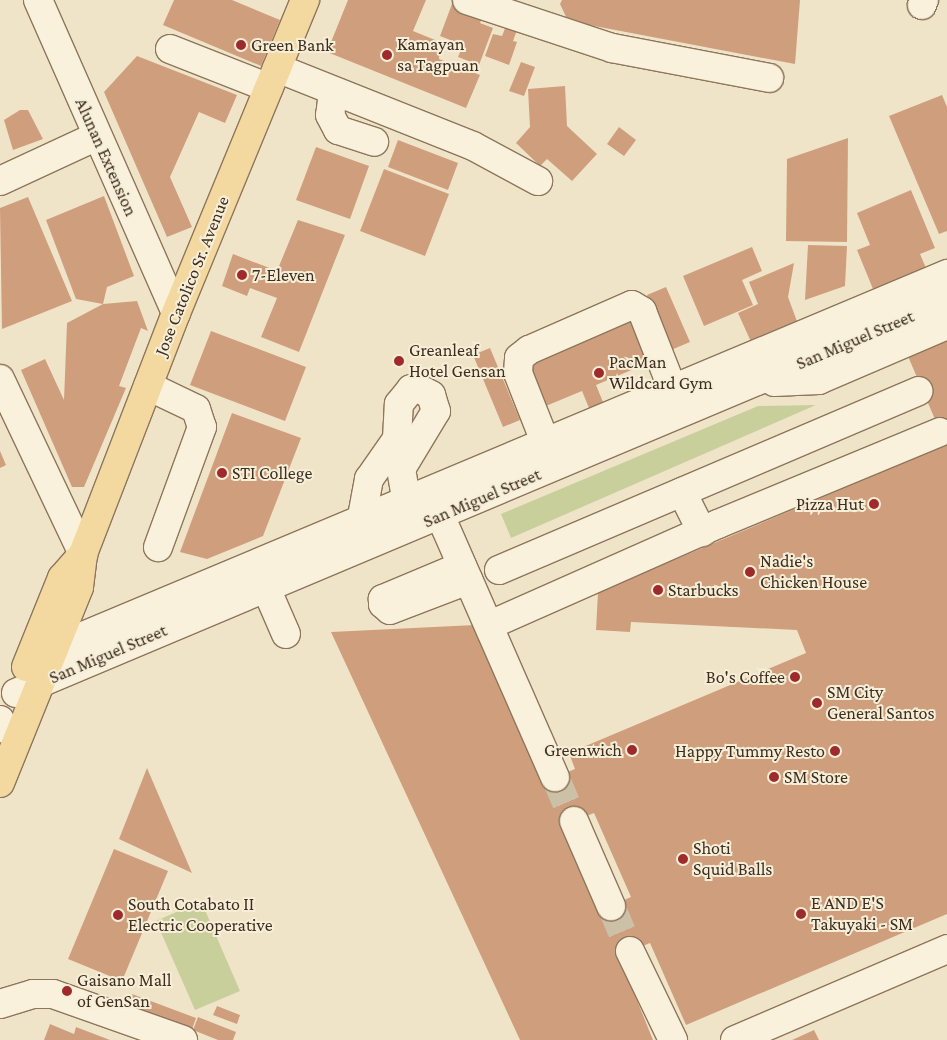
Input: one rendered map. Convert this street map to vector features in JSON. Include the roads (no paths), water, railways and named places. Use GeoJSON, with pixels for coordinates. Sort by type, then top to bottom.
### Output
{"type":"FeatureCollection","features":[{"type":"Feature","properties":{"kind":"main road","name":"Jose Catolico Sr. Avenue"},"geometry":{"type":"LineString","coordinates":[[0,783],[79,587],[83,554],[176,313],[305,0]]}},
{"type":"Feature","properties":{"kind":"main road","name":"Jose Catolico Sr. Avenue"},"geometry":{"type":"LineString","coordinates":[[1,727],[62,578],[83,554]]}},
{"type":"Feature","properties":{"kind":"street","name":"Alunan Extension"},"geometry":{"type":"LineString","coordinates":[[38,0],[176,313]]}},
{"type":"Feature","properties":{"kind":"street"},"geometry":{"type":"LineString","coordinates":[[467,0],[612,48],[769,78]]}},
{"type":"Feature","properties":{"kind":"street"},"geometry":{"type":"LineString","coordinates":[[170,49],[273,78],[333,92],[473,146],[538,181]]}},
{"type":"Feature","properties":{"kind":"street"},"geometry":{"type":"LineString","coordinates":[[333,92],[330,115],[338,130],[374,142]]}},
{"type":"Feature","properties":{"kind":"street"},"geometry":{"type":"LineString","coordinates":[[0,181],[97,136]]}},
{"type":"Feature","properties":{"kind":"street","name":"San Miguel Street"},"geometry":{"type":"LineString","coordinates":[[16,693],[266,588],[426,504],[546,444],[947,274]]}},
{"type":"Feature","properties":{"kind":"street","name":"San Miguel Street"},"geometry":{"type":"LineString","coordinates":[[30,659],[361,522],[426,504],[760,382],[947,300]]}},
{"type":"Feature","properties":{"kind":"street"},"geometry":{"type":"LineString","coordinates":[[546,444],[518,373],[519,358],[529,350],[632,305],[642,311],[673,390]]}},
{"type":"Feature","properties":{"kind":"street"},"geometry":{"type":"LineString","coordinates":[[760,382],[819,380],[947,326]]}},
{"type":"Feature","properties":{"kind":"street"},"geometry":{"type":"LineString","coordinates":[[0,379],[83,554]]}},
{"type":"Feature","properties":{"kind":"street"},"geometry":{"type":"LineString","coordinates":[[148,386],[196,410],[202,427],[158,547]]}},
{"type":"Feature","properties":{"kind":"street"},"geometry":{"type":"LineString","coordinates":[[361,522],[369,479],[397,439],[400,404],[411,389],[418,388],[431,395],[436,411],[429,427],[401,469],[426,504],[465,573],[490,625],[555,778]]}},
{"type":"Feature","properties":{"kind":"street"},"geometry":{"type":"LineString","coordinates":[[499,570],[918,391]]}},
{"type":"Feature","properties":{"kind":"street"},"geometry":{"type":"LineString","coordinates":[[490,625],[710,528],[940,432]]}},
{"type":"Feature","properties":{"kind":"street"},"geometry":{"type":"LineString","coordinates":[[691,488],[710,528]]}},
{"type":"Feature","properties":{"kind":"street"},"geometry":{"type":"LineString","coordinates":[[266,588],[286,634]]}},
{"type":"Feature","properties":{"kind":"street"},"geometry":{"type":"LineString","coordinates":[[574,821],[611,906]]}},
{"type":"Feature","properties":{"kind":"street"},"geometry":{"type":"LineString","coordinates":[[735,1040],[947,948]]}},
{"type":"Feature","properties":{"kind":"street"},"geometry":{"type":"LineString","coordinates":[[630,951],[672,1040]]}},
{"type":"Feature","properties":{"kind":"street"},"geometry":{"type":"LineString","coordinates":[[0,1004],[33,994],[53,994],[183,1040]]}},
{"type":"Feature","properties":{"kind":"tunnel"},"geometry":{"type":"LineString","coordinates":[[555,777],[574,821]]}},
{"type":"Feature","properties":{"kind":"tunnel"},"geometry":{"type":"LineString","coordinates":[[611,906],[630,951]]}},
{"type":"Feature","properties":{"kind":"place","name":"Green Bank"},"geometry":{"type":"Point","coordinates":[241,45]}},
{"type":"Feature","properties":{"kind":"place","name":"Kamayan sa Tagpuan"},"geometry":{"type":"Point","coordinates":[387,55]}},
{"type":"Feature","properties":{"kind":"place","name":"7-Eleven"},"geometry":{"type":"Point","coordinates":[242,275]}},
{"type":"Feature","properties":{"kind":"place","name":"Greanleaf Hotel Gensan"},"geometry":{"type":"Point","coordinates":[399,361]}},
{"type":"Feature","properties":{"kind":"place","name":"PacMan Wildcard Gym"},"geometry":{"type":"Point","coordinates":[599,373]}},
{"type":"Feature","properties":{"kind":"place","name":"STI College"},"geometry":{"type":"Point","coordinates":[222,473]}},
{"type":"Feature","properties":{"kind":"place","name":"Pizza Hut"},"geometry":{"type":"Point","coordinates":[874,504]}},
{"type":"Feature","properties":{"kind":"place","name":"Nadie's Chicken House"},"geometry":{"type":"Point","coordinates":[750,572]}},
{"type":"Feature","properties":{"kind":"place","name":"Starbucks"},"geometry":{"type":"Point","coordinates":[658,590]}},
{"type":"Feature","properties":{"kind":"place","name":"Bo's Coffee"},"geometry":{"type":"Point","coordinates":[795,677]}},
{"type":"Feature","properties":{"kind":"place","name":"SM City General Santos"},"geometry":{"type":"Point","coordinates":[817,703]}},
{"type":"Feature","properties":{"kind":"place","name":"Greenwich"},"geometry":{"type":"Point","coordinates":[632,750]}},
{"type":"Feature","properties":{"kind":"place","name":"Happy Tummy Resto"},"geometry":{"type":"Point","coordinates":[835,751]}},
{"type":"Feature","properties":{"kind":"place","name":"SM Store"},"geometry":{"type":"Point","coordinates":[774,777]}},
{"type":"Feature","properties":{"kind":"place","name":"Shoti Squid Balls"},"geometry":{"type":"Point","coordinates":[683,859]}},
{"type":"Feature","properties":{"kind":"place","name":"E AND E'S Takuyaki - SM"},"geometry":{"type":"Point","coordinates":[801,914]}},
{"type":"Feature","properties":{"kind":"place","name":"South Cotabato II Electric Cooperative"},"geometry":{"type":"Point","coordinates":[118,915]}},
{"type":"Feature","properties":{"kind":"place","name":"Gaisano Mall of GenSan"},"geometry":{"type":"Point","coordinates":[67,991]}}]}
